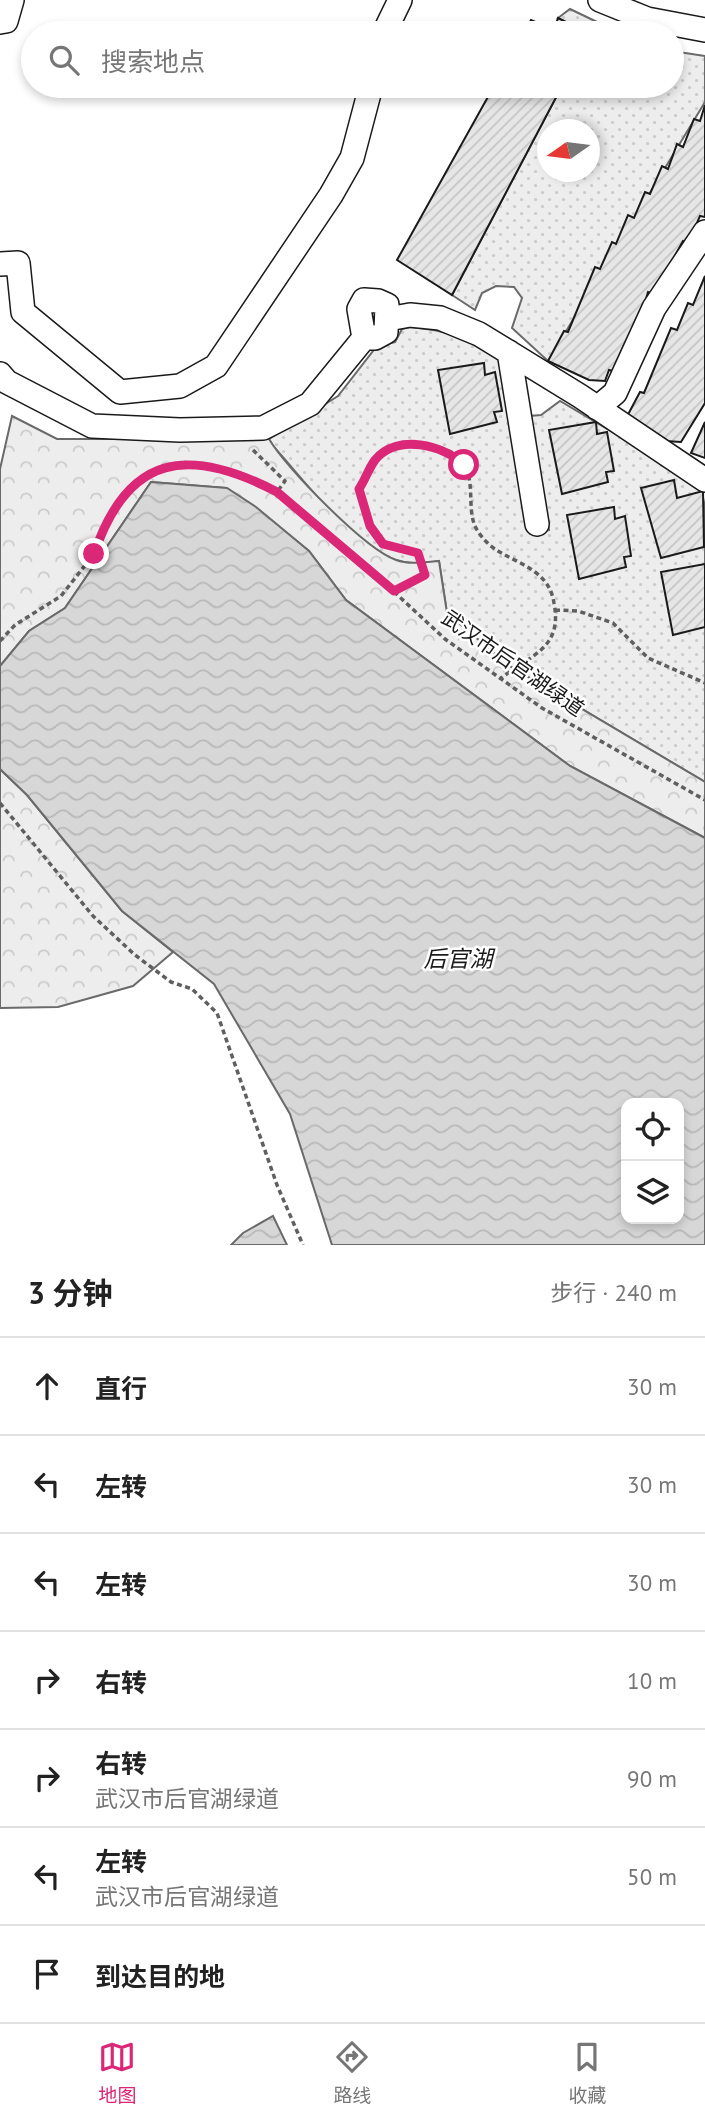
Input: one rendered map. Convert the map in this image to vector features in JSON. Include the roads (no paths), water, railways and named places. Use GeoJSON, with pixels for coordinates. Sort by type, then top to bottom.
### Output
{"type":"FeatureCollection","features":[{"type":"Feature","properties":{"kind":"street"},"geometry":{"type":"LineString","coordinates":[[0,22],[6,21],[12,0]]}},
{"type":"Feature","properties":{"kind":"street"},"geometry":{"type":"LineString","coordinates":[[390,21],[400,0]]}},
{"type":"Feature","properties":{"kind":"street"},"geometry":{"type":"LineString","coordinates":[[600,0],[658,21]]}},
{"type":"Feature","properties":{"kind":"street"},"geometry":{"type":"LineString","coordinates":[[684,26],[705,30]]}},
{"type":"Feature","properties":{"kind":"street"},"geometry":{"type":"LineString","coordinates":[[0,264],[18,264],[23,312],[120,392],[180,386],[216,366],[331,195],[352,158],[368,98]]}},
{"type":"Feature","properties":{"kind":"street"},"geometry":{"type":"LineString","coordinates":[[597,408],[615,393],[654,308],[705,232]]}},
{"type":"Feature","properties":{"kind":"street"},"geometry":{"type":"LineString","coordinates":[[0,374],[7,382],[92,426],[180,430],[263,428],[310,404],[364,338],[375,338],[386,332],[388,319],[410,315],[440,318],[479,334],[509,352],[705,480]]}},
{"type":"Feature","properties":{"kind":"street"},"geometry":{"type":"LineString","coordinates":[[509,352],[537,524]]}},
{"type":"Feature","properties":{"kind":"water","name":"后官湖"},"geometry":{"type":"Polygon","coordinates":[[[151,482],[227,488],[256,507],[309,551],[346,600],[570,766],[705,838],[705,1245],[332,1245],[290,1114],[214,984],[122,911],[27,795],[0,769],[0,666],[29,631],[65,608],[151,482]]]}},
{"type":"Feature","properties":{"kind":"water"},"geometry":{"type":"Polygon","coordinates":[[[273,1216],[287,1245],[231,1245],[243,1233],[273,1216]]]}}]}
